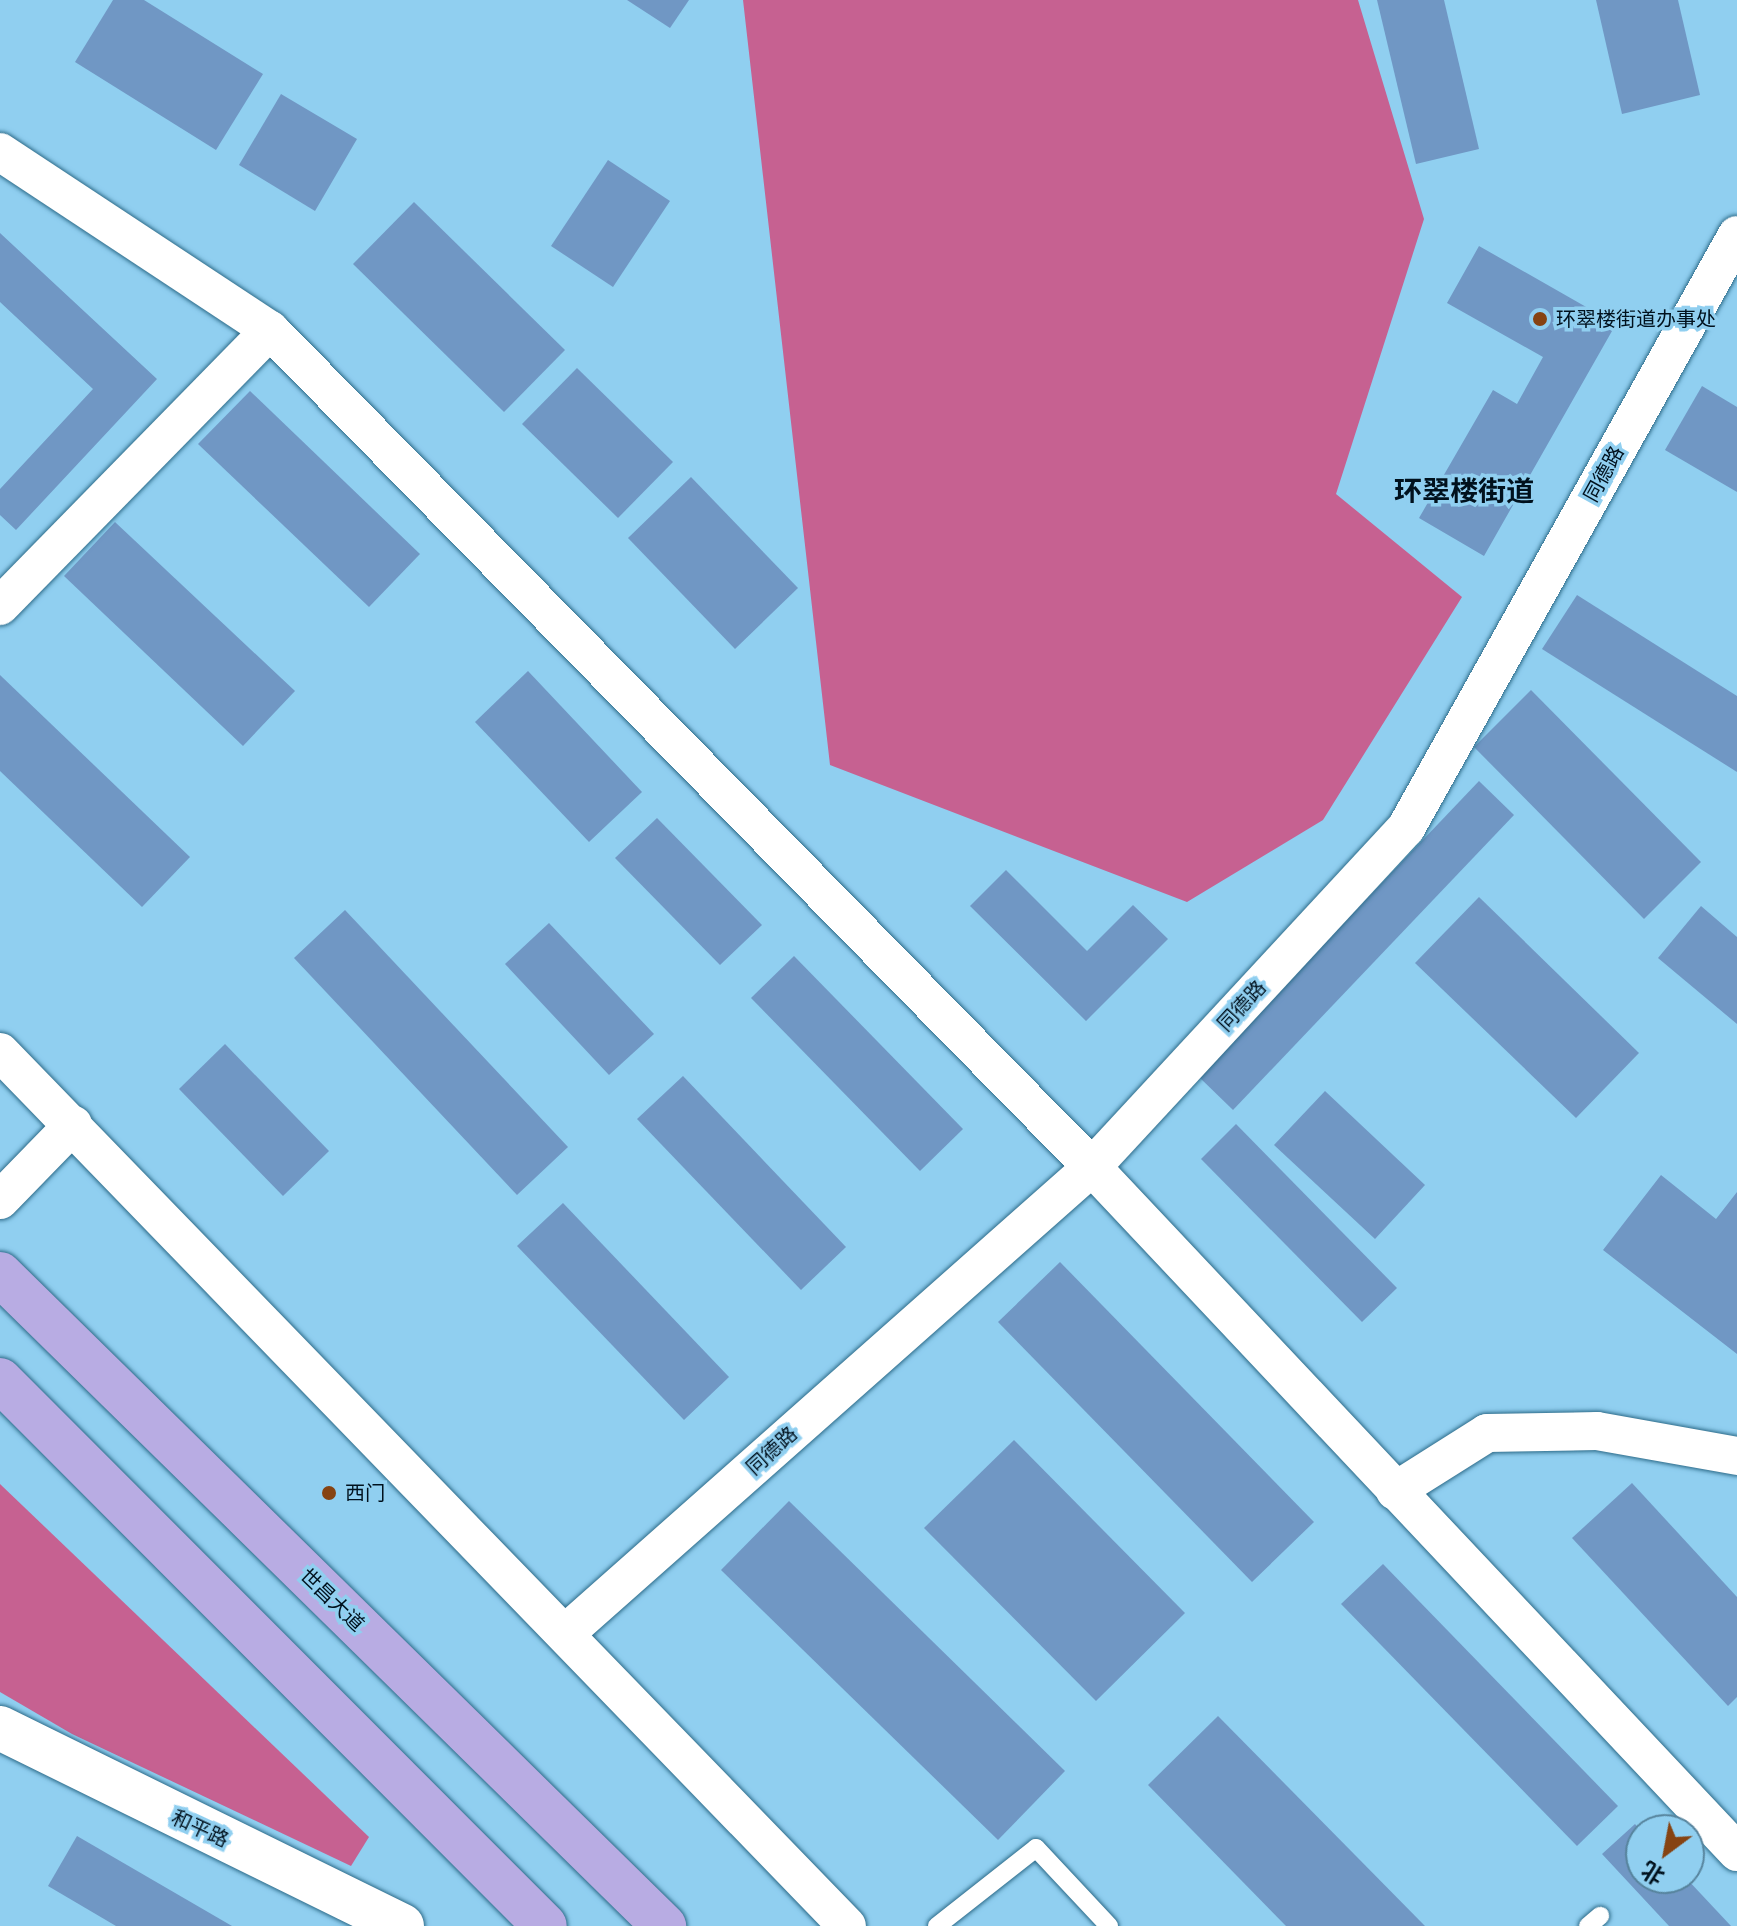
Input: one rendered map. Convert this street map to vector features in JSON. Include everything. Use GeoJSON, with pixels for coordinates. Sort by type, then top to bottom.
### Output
{"type":"FeatureCollection","features":[{"type":"Feature","properties":{"kind":"main road","name":"世昌大道"},"geometry":{"type":"LineString","coordinates":[[0,1274],[664,1926]]}},
{"type":"Feature","properties":{"kind":"main road"},"geometry":{"type":"LineString","coordinates":[[0,1380],[545,1926]]}},
{"type":"Feature","properties":{"kind":"street"},"geometry":{"type":"LineString","coordinates":[[0,152],[270,330],[1092,1167],[1737,1852]]}},
{"type":"Feature","properties":{"kind":"street","name":"同德路"},"geometry":{"type":"LineString","coordinates":[[567,1632],[1092,1167],[1406,828],[1737,235]]}},
{"type":"Feature","properties":{"kind":"street"},"geometry":{"type":"LineString","coordinates":[[0,606],[270,330]]}},
{"type":"Feature","properties":{"kind":"street"},"geometry":{"type":"LineString","coordinates":[[0,1052],[567,1632],[847,1926]]}},
{"type":"Feature","properties":{"kind":"street"},"geometry":{"type":"LineString","coordinates":[[0,1200],[73,1125]]}},
{"type":"Feature","properties":{"kind":"street"},"geometry":{"type":"LineString","coordinates":[[1395,1491],[1487,1433],[1597,1431],[1737,1456]]}},
{"type":"Feature","properties":{"kind":"street","name":"和平路"},"geometry":{"type":"LineString","coordinates":[[0,1728],[402,1926]]}},
{"type":"Feature","properties":{"kind":"lane"},"geometry":{"type":"LineString","coordinates":[[937,1926],[1036,1848],[1109,1926]]}},
{"type":"Feature","properties":{"kind":"shaded area"},"geometry":{"type":"Polygon","coordinates":[[[743,0],[1358,0],[1424,219],[1336,494],[1462,597],[1323,820],[1187,902],[830,765],[743,0]]]}},
{"type":"Feature","properties":{"kind":"shaded area"},"geometry":{"type":"Polygon","coordinates":[[[0,1484],[369,1837],[351,1866],[72,1734],[0,1692],[0,1484]]]}},
{"type":"Feature","properties":{"kind":"building"},"geometry":{"type":"Polygon","coordinates":[[[113,0],[144,0],[263,74],[216,150],[75,62],[113,0]]]}},
{"type":"Feature","properties":{"kind":"building"},"geometry":{"type":"Polygon","coordinates":[[[627,0],[689,0],[670,28],[627,0]]]}},
{"type":"Feature","properties":{"kind":"building"},"geometry":{"type":"Polygon","coordinates":[[[1377,0],[1444,0],[1479,149],[1416,164],[1377,0]]]}},
{"type":"Feature","properties":{"kind":"building"},"geometry":{"type":"Polygon","coordinates":[[[1596,0],[1678,0],[1700,95],[1622,114],[1596,0]]]}},
{"type":"Feature","properties":{"kind":"building"},"geometry":{"type":"Polygon","coordinates":[[[281,94],[357,139],[315,211],[239,165],[281,94]]]}},
{"type":"Feature","properties":{"kind":"building"},"geometry":{"type":"Polygon","coordinates":[[[608,160],[670,201],[613,287],[551,246],[608,160]]]}},
{"type":"Feature","properties":{"kind":"building"},"geometry":{"type":"Polygon","coordinates":[[[414,202],[565,350],[504,412],[353,264],[414,202]]]}},
{"type":"Feature","properties":{"kind":"building"},"geometry":{"type":"Polygon","coordinates":[[[0,233],[157,379],[16,530],[0,515],[0,489],[93,389],[0,302],[0,233]]]}},
{"type":"Feature","properties":{"kind":"building"},"geometry":{"type":"Polygon","coordinates":[[[1479,246],[1616,324],[1484,556],[1419,518],[1493,390],[1517,404],[1543,357],[1447,303],[1479,246]]]}},
{"type":"Feature","properties":{"kind":"building"},"geometry":{"type":"Polygon","coordinates":[[[577,368],[673,462],[618,518],[522,424],[577,368]]]}},
{"type":"Feature","properties":{"kind":"building"},"geometry":{"type":"Polygon","coordinates":[[[1702,386],[1737,407],[1737,492],[1665,450],[1702,386]]]}},
{"type":"Feature","properties":{"kind":"building"},"geometry":{"type":"Polygon","coordinates":[[[250,391],[420,554],[369,607],[198,444],[250,391]]]}},
{"type":"Feature","properties":{"kind":"building"},"geometry":{"type":"Polygon","coordinates":[[[691,477],[798,588],[735,649],[628,538],[691,477]]]}},
{"type":"Feature","properties":{"kind":"building"},"geometry":{"type":"Polygon","coordinates":[[[115,522],[295,691],[243,746],[64,576],[115,522]]]}},
{"type":"Feature","properties":{"kind":"building"},"geometry":{"type":"Polygon","coordinates":[[[1577,595],[1737,696],[1737,772],[1542,649],[1577,595]]]}},
{"type":"Feature","properties":{"kind":"building"},"geometry":{"type":"Polygon","coordinates":[[[528,671],[642,792],[589,842],[475,722],[528,671]]]}},
{"type":"Feature","properties":{"kind":"building"},"geometry":{"type":"Polygon","coordinates":[[[0,675],[190,857],[142,907],[0,771],[0,675]]]}},
{"type":"Feature","properties":{"kind":"building"},"geometry":{"type":"Polygon","coordinates":[[[1531,690],[1701,862],[1644,919],[1474,747],[1531,690]]]}},
{"type":"Feature","properties":{"kind":"building"},"geometry":{"type":"Polygon","coordinates":[[[1479,781],[1514,815],[1233,1110],[1198,1076],[1479,781]]]}},
{"type":"Feature","properties":{"kind":"building"},"geometry":{"type":"Polygon","coordinates":[[[657,818],[762,925],[720,965],[615,858],[657,818]]]}},
{"type":"Feature","properties":{"kind":"building"},"geometry":{"type":"Polygon","coordinates":[[[1006,870],[1087,951],[1133,905],[1168,939],[1086,1021],[970,906],[1006,870]]]}},
{"type":"Feature","properties":{"kind":"building"},"geometry":{"type":"Polygon","coordinates":[[[1479,897],[1639,1053],[1576,1118],[1415,963],[1479,897]]]}},
{"type":"Feature","properties":{"kind":"building"},"geometry":{"type":"Polygon","coordinates":[[[1701,906],[1737,937],[1737,1024],[1658,958],[1701,906]]]}},
{"type":"Feature","properties":{"kind":"building"},"geometry":{"type":"Polygon","coordinates":[[[345,910],[568,1147],[517,1195],[294,958],[345,910]]]}},
{"type":"Feature","properties":{"kind":"building"},"geometry":{"type":"Polygon","coordinates":[[[549,923],[654,1034],[609,1075],[505,964],[549,923]]]}},
{"type":"Feature","properties":{"kind":"building"},"geometry":{"type":"Polygon","coordinates":[[[794,956],[963,1129],[920,1171],[751,998],[794,956]]]}},
{"type":"Feature","properties":{"kind":"building"},"geometry":{"type":"Polygon","coordinates":[[[225,1044],[329,1151],[283,1196],[179,1089],[225,1044]]]}},
{"type":"Feature","properties":{"kind":"building"},"geometry":{"type":"Polygon","coordinates":[[[683,1076],[846,1247],[801,1290],[637,1119],[683,1076]]]}},
{"type":"Feature","properties":{"kind":"building"},"geometry":{"type":"Polygon","coordinates":[[[1325,1091],[1425,1185],[1375,1239],[1274,1145],[1325,1091]]]}},
{"type":"Feature","properties":{"kind":"building"},"geometry":{"type":"Polygon","coordinates":[[[1236,1124],[1397,1288],[1362,1322],[1201,1159],[1236,1124]]]}},
{"type":"Feature","properties":{"kind":"building"},"geometry":{"type":"Polygon","coordinates":[[[1661,1175],[1716,1219],[1737,1192],[1737,1354],[1603,1250],[1661,1175]]]}},
{"type":"Feature","properties":{"kind":"building"},"geometry":{"type":"Polygon","coordinates":[[[563,1203],[729,1377],[684,1420],[517,1246],[563,1203]]]}},
{"type":"Feature","properties":{"kind":"building"},"geometry":{"type":"Polygon","coordinates":[[[1060,1262],[1314,1522],[1252,1582],[998,1322],[1060,1262]]]}},
{"type":"Feature","properties":{"kind":"building"},"geometry":{"type":"Polygon","coordinates":[[[1014,1440],[1185,1613],[1096,1701],[924,1528],[1014,1440]]]}},
{"type":"Feature","properties":{"kind":"building"},"geometry":{"type":"Polygon","coordinates":[[[1632,1483],[1737,1597],[1737,1697],[1728,1706],[1572,1538],[1632,1483]]]}},
{"type":"Feature","properties":{"kind":"building"},"geometry":{"type":"Polygon","coordinates":[[[789,1501],[1065,1771],[998,1840],[721,1570],[789,1501]]]}},
{"type":"Feature","properties":{"kind":"building"},"geometry":{"type":"Polygon","coordinates":[[[1383,1564],[1618,1806],[1577,1846],[1341,1604],[1383,1564]]]}},
{"type":"Feature","properties":{"kind":"building"},"geometry":{"type":"Polygon","coordinates":[[[1218,1716],[1425,1926],[1286,1926],[1148,1785],[1218,1716]]]}},
{"type":"Feature","properties":{"kind":"building"},"geometry":{"type":"Polygon","coordinates":[[[1625,1833],[1625,1879],[1602,1854],[1625,1833]]]}},
{"type":"Feature","properties":{"kind":"building"},"geometry":{"type":"Polygon","coordinates":[[[77,1836],[232,1926],[116,1926],[48,1886],[77,1836]]]}},
{"type":"Feature","properties":{"kind":"building"},"geometry":{"type":"Polygon","coordinates":[[[1639,1894],[1701,1894],[1731,1926],[1669,1926],[1639,1894]]]}},
{"type":"Feature","properties":{"kind":"place","name":"环翠楼街道办事处"},"geometry":{"type":"Point","coordinates":[1540,319]}},
{"type":"Feature","properties":{"kind":"place","name":"西门"},"geometry":{"type":"Point","coordinates":[329,1493]}},
{"type":"Feature","properties":{"kind":"district","name":"环翠楼街道"},"geometry":{"type":"Point","coordinates":[1464,492]}}]}
